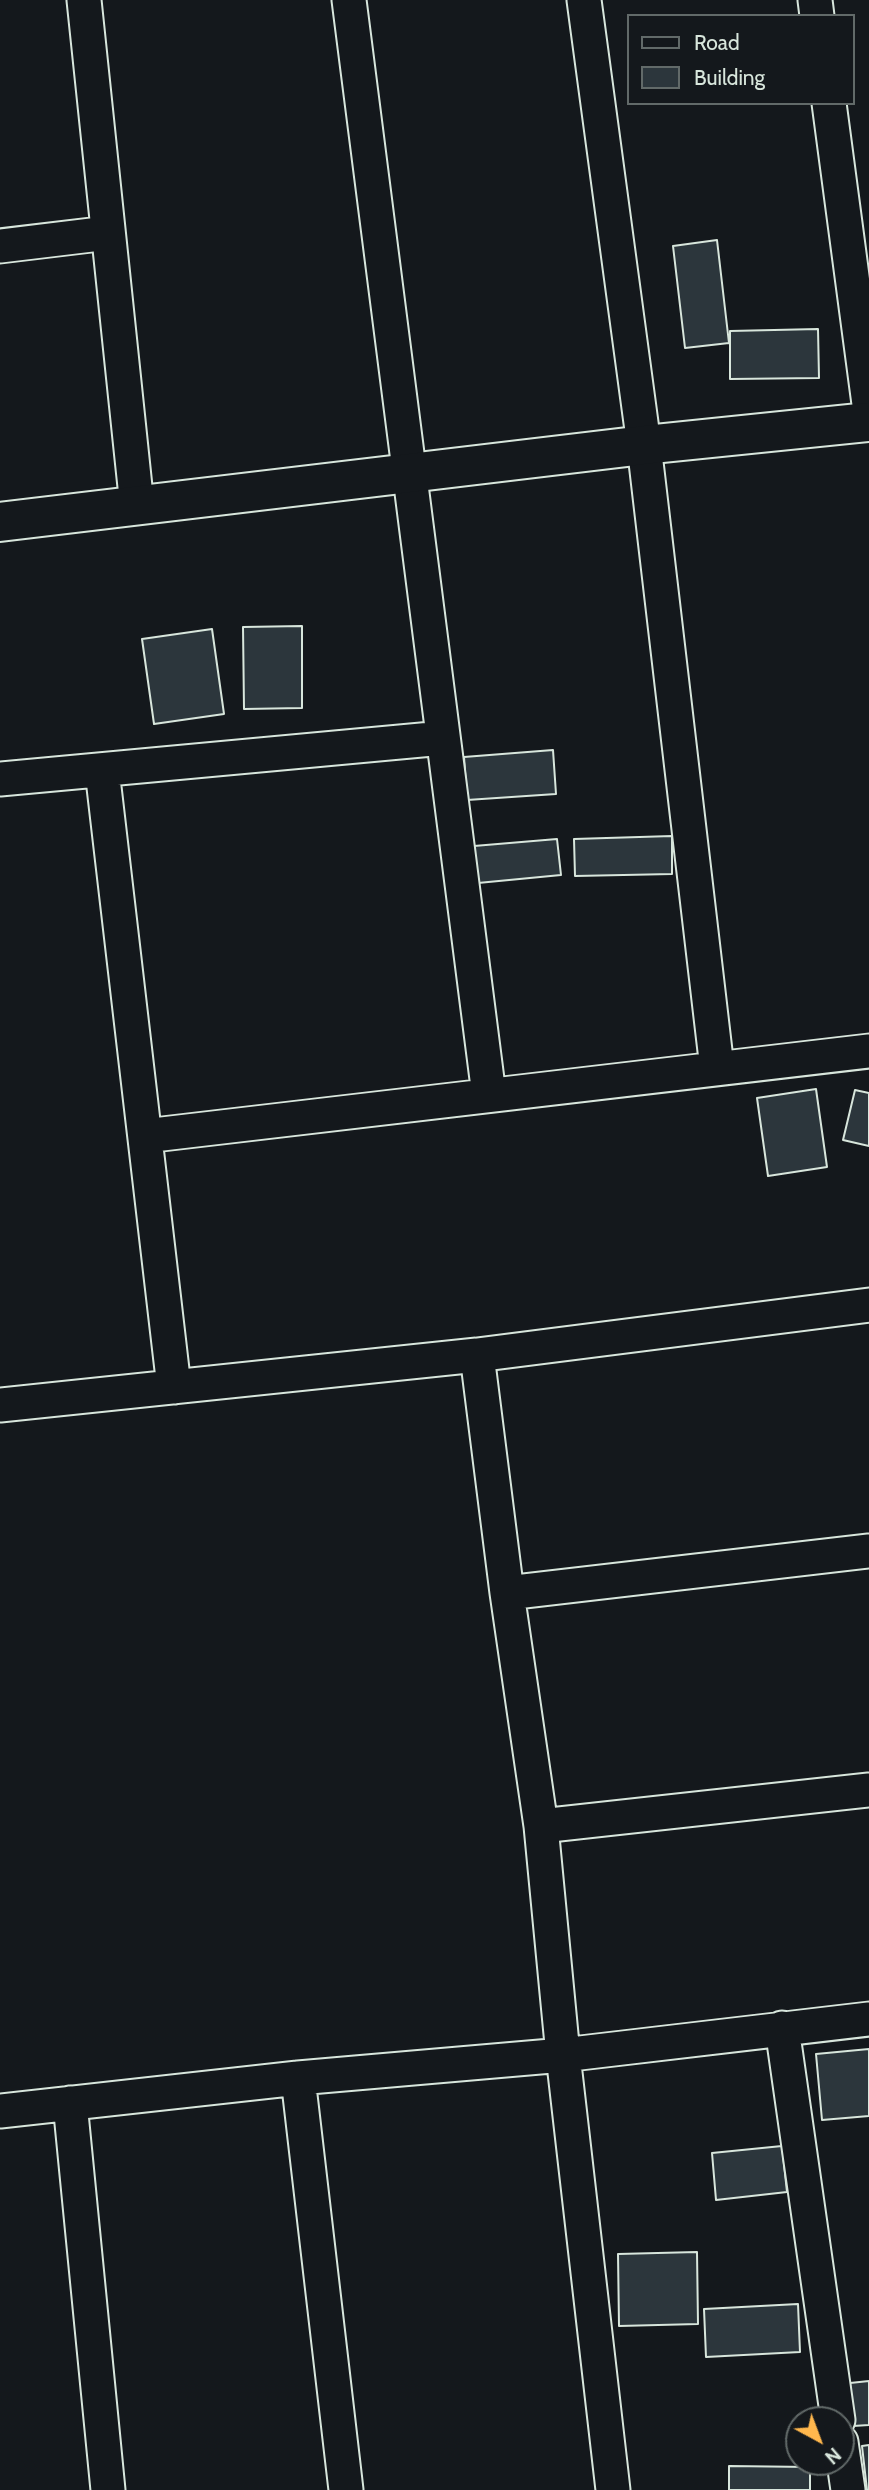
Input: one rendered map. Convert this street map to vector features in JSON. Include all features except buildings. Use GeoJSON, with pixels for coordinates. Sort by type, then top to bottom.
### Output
{"type":"FeatureCollection","features":[{"type":"Feature","properties":{"kind":"street"},"geometry":{"type":"LineString","coordinates":[[84,0],[137,506]]}},
{"type":"Feature","properties":{"kind":"street"},"geometry":{"type":"LineString","coordinates":[[349,0],[489,1095]]}},
{"type":"Feature","properties":{"kind":"street"},"geometry":{"type":"LineString","coordinates":[[584,0],[644,444],[717,1068]]}},
{"type":"Feature","properties":{"kind":"street"},"geometry":{"type":"LineString","coordinates":[[829,105],[869,404]]}},
{"type":"Feature","properties":{"kind":"street"},"geometry":{"type":"LineString","coordinates":[[0,246],[108,233]]}},
{"type":"Feature","properties":{"kind":"street"},"geometry":{"type":"LineString","coordinates":[[0,522],[644,444],[869,422]]}},
{"type":"Feature","properties":{"kind":"street"},"geometry":{"type":"LineString","coordinates":[[0,779],[443,738]]}},
{"type":"Feature","properties":{"kind":"street"},"geometry":{"type":"LineString","coordinates":[[102,770],[174,1387]]}},
{"type":"Feature","properties":{"kind":"street"},"geometry":{"type":"LineString","coordinates":[[145,1136],[869,1051]]}},
{"type":"Feature","properties":{"kind":"street"},"geometry":{"type":"LineString","coordinates":[[0,1405],[477,1355],[869,1306]]}},
{"type":"Feature","properties":{"kind":"street"},"geometry":{"type":"LineString","coordinates":[[477,1355],[507,1593],[541,1826],[563,2055],[613,2490]]}},
{"type":"Feature","properties":{"kind":"street"},"geometry":{"type":"LineString","coordinates":[[507,1593],[869,1551]]}},
{"type":"Feature","properties":{"kind":"street"},"geometry":{"type":"LineString","coordinates":[[541,1826],[869,1790]]}},
{"type":"Feature","properties":{"kind":"street"},"geometry":{"type":"LineString","coordinates":[[0,2111],[298,2078],[563,2055],[869,2019]]}},
{"type":"Feature","properties":{"kind":"street"},"geometry":{"type":"LineString","coordinates":[[782,2028],[836,2406]]}},
{"type":"Feature","properties":{"kind":"street"},"geometry":{"type":"LineString","coordinates":[[298,2078],[346,2490]]}},
{"type":"Feature","properties":{"kind":"street"},"geometry":{"type":"LineString","coordinates":[[71,2103],[108,2490]]}}]}
